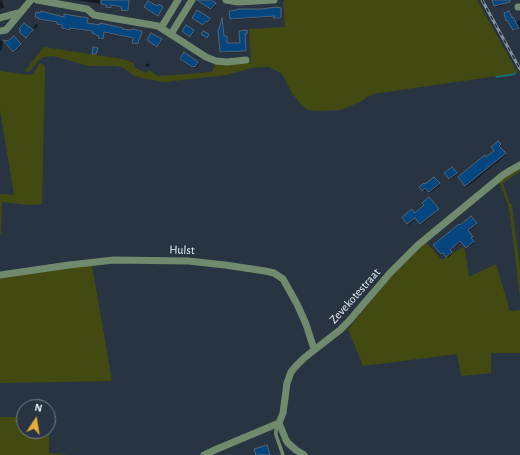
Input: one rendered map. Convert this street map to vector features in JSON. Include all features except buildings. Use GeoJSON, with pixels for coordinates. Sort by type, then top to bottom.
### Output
{"type":"FeatureCollection","features":[{"type":"Feature","properties":{"kind":"street"},"geometry":{"type":"LineString","coordinates":[[0,31],[6,30],[31,0]]}},
{"type":"Feature","properties":{"kind":"street"},"geometry":{"type":"LineString","coordinates":[[37,0],[87,10],[94,15],[158,26],[206,57],[216,61],[227,62],[246,60]]}},
{"type":"Feature","properties":{"kind":"street"},"geometry":{"type":"LineString","coordinates":[[161,28],[178,0]]}},
{"type":"Feature","properties":{"kind":"street"},"geometry":{"type":"LineString","coordinates":[[171,34],[192,0]]}},
{"type":"Feature","properties":{"kind":"street"},"geometry":{"type":"LineString","coordinates":[[226,0],[238,2],[250,0],[274,0]]}},
{"type":"Feature","properties":{"kind":"street"},"geometry":{"type":"LineString","coordinates":[[0,18],[22,12]]}},
{"type":"Feature","properties":{"kind":"street","name":"Zevekotestraat"},"geometry":{"type":"LineString","coordinates":[[279,422],[284,413],[286,387],[290,375],[296,366],[340,330],[390,273],[418,245],[504,175],[520,165]]}},
{"type":"Feature","properties":{"kind":"street","name":"Hulst"},"geometry":{"type":"LineString","coordinates":[[0,275],[114,260],[188,260],[270,272],[283,279],[297,304],[315,349]]}},
{"type":"Feature","properties":{"kind":"street"},"geometry":{"type":"LineString","coordinates":[[204,455],[279,422],[286,440],[296,453],[304,455]]}},
{"type":"Feature","properties":{"kind":"lane"},"geometry":{"type":"LineString","coordinates":[[279,422],[276,434],[283,455]]}},
{"type":"Feature","properties":{"kind":"green space"},"geometry":{"type":"Polygon","coordinates":[[[284,0],[477,0],[518,73],[373,94],[362,101],[341,110],[320,111],[308,110],[302,106],[292,93],[282,74],[269,67],[252,68],[226,75],[165,82],[141,78],[133,75],[122,67],[89,66],[53,56],[44,57],[38,61],[29,72],[25,71],[44,47],[122,59],[134,63],[134,67],[146,73],[149,70],[158,76],[212,72],[215,63],[233,64],[251,62],[249,29],[285,27],[284,0]]]}},
{"type":"Feature","properties":{"kind":"green space"},"geometry":{"type":"Polygon","coordinates":[[[40,63],[45,67],[42,204],[28,205],[2,202],[0,234],[0,194],[14,195],[0,110],[0,71],[30,75],[33,74],[40,63]]]}},
{"type":"Feature","properties":{"kind":"green space"},"geometry":{"type":"Polygon","coordinates":[[[520,167],[520,172],[503,183],[510,204],[512,204],[520,269],[520,297],[509,208],[499,181],[520,167]]]}},
{"type":"Feature","properties":{"kind":"green space"},"geometry":{"type":"Polygon","coordinates":[[[426,242],[442,260],[463,247],[465,250],[469,277],[496,264],[510,311],[520,310],[520,353],[491,353],[491,373],[461,376],[457,354],[363,366],[348,329],[388,280],[426,242]]]}},
{"type":"Feature","properties":{"kind":"green space"},"geometry":{"type":"Polygon","coordinates":[[[92,265],[112,381],[0,383],[0,278],[92,265]]]}},
{"type":"Feature","properties":{"kind":"green space"},"geometry":{"type":"Polygon","coordinates":[[[0,417],[16,417],[16,439],[49,439],[49,453],[68,455],[0,455],[0,417]]]}},
{"type":"Feature","properties":{"kind":"waterway"},"geometry":{"type":"LineString","coordinates":[[496,77],[515,74]]}},
{"type":"Feature","properties":{"kind":"railway"},"geometry":{"type":"LineString","coordinates":[[482,0],[520,69]]}}]}
